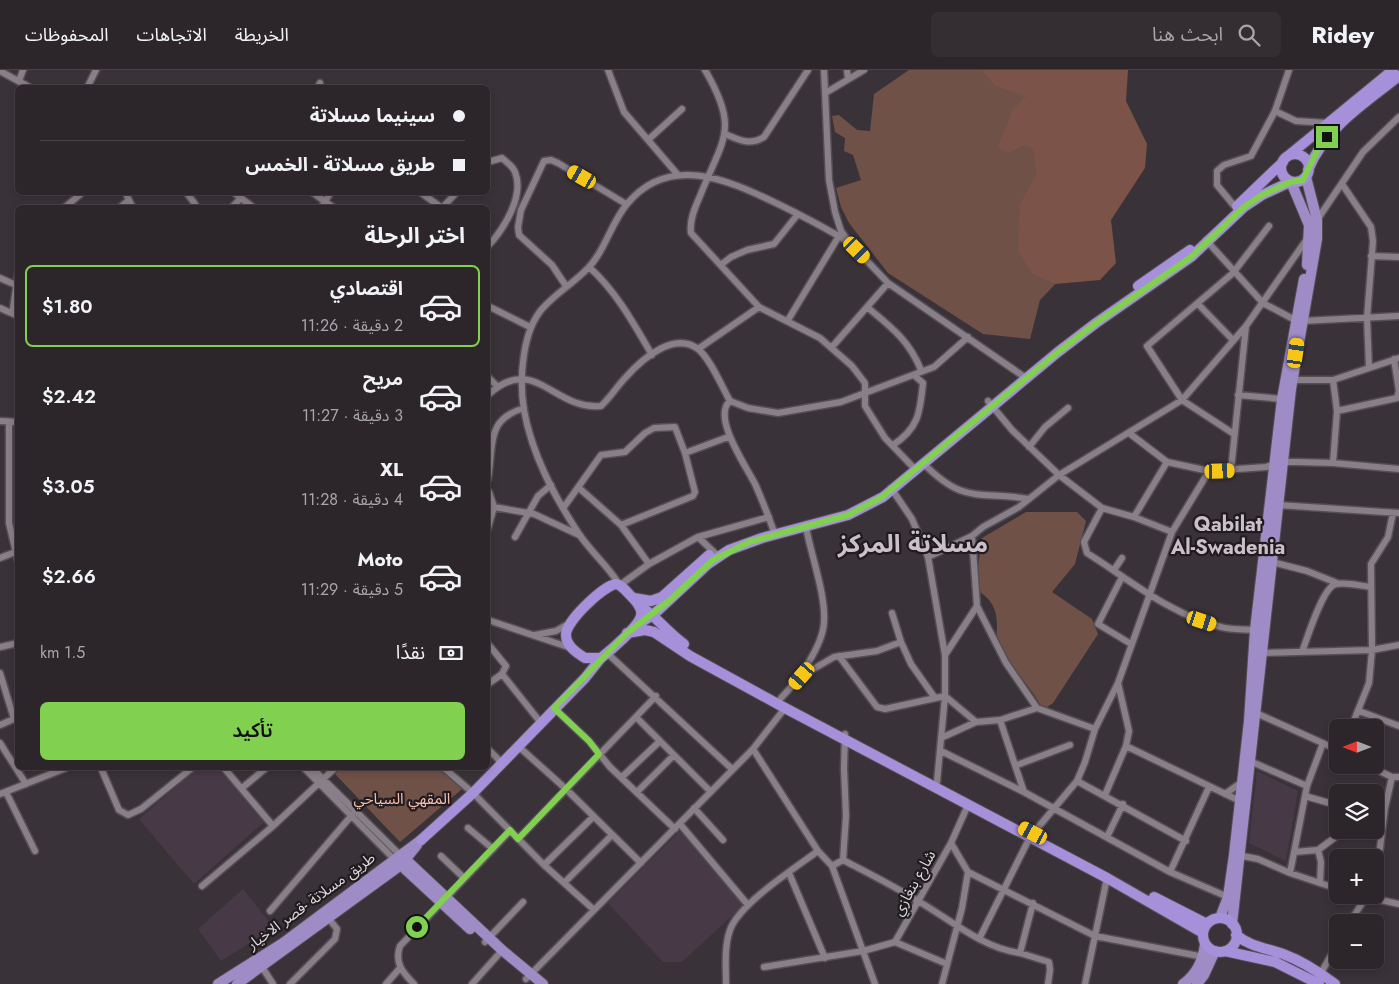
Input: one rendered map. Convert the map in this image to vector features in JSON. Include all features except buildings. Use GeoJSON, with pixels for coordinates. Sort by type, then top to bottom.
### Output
{"type":"FeatureCollection","features":[{"type":"Feature","properties":{"kind":"highway"},"geometry":{"type":"LineString","coordinates":[[1206,240],[1286,159],[1393,70]]}},
{"type":"Feature","properties":{"kind":"highway"},"geometry":{"type":"LineString","coordinates":[[421,840],[473,793],[585,678],[604,655],[635,626],[653,614],[716,554],[809,523],[864,508],[923,463],[1023,376],[1096,323],[1165,277],[1244,207],[1262,195],[1291,182],[1299,182],[1307,174],[1318,149],[1327,137],[1399,76]]}},
{"type":"Feature","properties":{"kind":"highway"},"geometry":{"type":"LineString","coordinates":[[1286,159],[1301,156],[1307,162],[1307,174]]}},
{"type":"Feature","properties":{"kind":"highway"},"geometry":{"type":"LineString","coordinates":[[1286,159],[1282,173],[1291,182]]}},
{"type":"Feature","properties":{"kind":"highway"},"geometry":{"type":"LineString","coordinates":[[890,488],[912,466],[991,404]]}},
{"type":"Feature","properties":{"kind":"highway"},"geometry":{"type":"LineString","coordinates":[[636,602],[652,601],[662,597],[732,542],[774,529],[809,523]]}},
{"type":"Feature","properties":{"kind":"highway"},"geometry":{"type":"LineString","coordinates":[[585,678],[587,665],[585,658],[573,649],[566,637],[569,623],[605,588],[613,584],[619,585],[636,602],[653,614],[663,628],[689,648],[741,680]]}},
{"type":"Feature","properties":{"kind":"highway"},"geometry":{"type":"LineString","coordinates":[[635,626],[641,615],[636,602]]}},
{"type":"Feature","properties":{"kind":"highway"},"geometry":{"type":"LineString","coordinates":[[627,633],[639,630],[654,632],[686,653],[741,680],[845,736],[968,805],[1031,835],[1205,928]]}},
{"type":"Feature","properties":{"kind":"highway"},"geometry":{"type":"LineString","coordinates":[[585,658],[604,655]]}},
{"type":"Feature","properties":{"kind":"highway"},"geometry":{"type":"LineString","coordinates":[[845,736],[937,782],[1107,878],[1205,928]]}},
{"type":"Feature","properties":{"kind":"highway"},"geometry":{"type":"LineString","coordinates":[[1205,928],[1220,918],[1232,924],[1236,935],[1246,943],[1290,957],[1320,979]]}},
{"type":"Feature","properties":{"kind":"highway"},"geometry":{"type":"LineString","coordinates":[[1205,928],[1206,944],[1220,951],[1276,962],[1335,984]]}},
{"type":"Feature","properties":{"kind":"highway"},"geometry":{"type":"LineString","coordinates":[[1220,951],[1231,947],[1236,935]]}},
{"type":"Feature","properties":{"kind":"main road"},"geometry":{"type":"LineString","coordinates":[[1220,918],[1228,897],[1258,653],[1272,562],[1278,505],[1282,399],[1318,239],[1317,220],[1307,174]]}},
{"type":"Feature","properties":{"kind":"main road"},"geometry":{"type":"LineString","coordinates":[[1232,924],[1242,856],[1256,713],[1258,653],[1255,630],[1293,380],[1310,235],[1307,217],[1291,182]]}},
{"type":"Feature","properties":{"kind":"main road"},"geometry":{"type":"LineString","coordinates":[[421,840],[400,860],[529,979]]}},
{"type":"Feature","properties":{"kind":"main road","name":"طريق مسلاتة -قصر الاخيار"},"geometry":{"type":"LineString","coordinates":[[218,984],[259,964],[400,860]]}},
{"type":"Feature","properties":{"kind":"main road"},"geometry":{"type":"LineString","coordinates":[[487,940],[498,955],[529,979],[543,984]]}},
{"type":"Feature","properties":{"kind":"main road"},"geometry":{"type":"LineString","coordinates":[[1183,984],[1194,974],[1204,957],[1206,944]]}},
{"type":"Feature","properties":{"kind":"main road"},"geometry":{"type":"LineString","coordinates":[[1196,984],[1220,951]]}},
{"type":"Feature","properties":{"kind":"main road"},"geometry":{"type":"LineString","coordinates":[[238,984],[259,964]]}},
{"type":"Feature","properties":{"kind":"street"},"geometry":{"type":"LineString","coordinates":[[20,81],[23,70]]}},
{"type":"Feature","properties":{"kind":"street"},"geometry":{"type":"LineString","coordinates":[[88,85],[96,70]]}},
{"type":"Feature","properties":{"kind":"street"},"geometry":{"type":"LineString","coordinates":[[608,70],[624,112],[678,175]]}},
{"type":"Feature","properties":{"kind":"street"},"geometry":{"type":"LineString","coordinates":[[705,70],[720,98],[726,117],[725,134],[696,206],[691,233],[722,264],[743,292],[759,307],[788,320],[832,347],[862,377],[865,383],[865,406],[886,438],[912,466]]}},
{"type":"Feature","properties":{"kind":"street"},"geometry":{"type":"LineString","coordinates":[[725,134],[748,143],[758,142],[764,137],[808,70]]}},
{"type":"Feature","properties":{"kind":"street"},"geometry":{"type":"LineString","coordinates":[[832,70],[825,73],[828,180],[838,224],[849,242],[888,284],[1023,376]]}},
{"type":"Feature","properties":{"kind":"street"},"geometry":{"type":"LineString","coordinates":[[847,70],[848,79]]}},
{"type":"Feature","properties":{"kind":"street"},"geometry":{"type":"LineString","coordinates":[[826,92],[864,70]]}},
{"type":"Feature","properties":{"kind":"street"},"geometry":{"type":"LineString","coordinates":[[1236,208],[1217,185],[1217,171],[1224,165],[1251,156],[1275,111],[1289,70]]}},
{"type":"Feature","properties":{"kind":"street"},"geometry":{"type":"LineString","coordinates":[[0,71],[26,85]]}},
{"type":"Feature","properties":{"kind":"street"},"geometry":{"type":"LineString","coordinates":[[649,139],[682,109]]}},
{"type":"Feature","properties":{"kind":"street"},"geometry":{"type":"LineString","coordinates":[[1275,111],[1296,121],[1328,123]]}},
{"type":"Feature","properties":{"kind":"street"},"geometry":{"type":"LineString","coordinates":[[1317,220],[1363,152],[1399,117]]}},
{"type":"Feature","properties":{"kind":"street"},"geometry":{"type":"LineString","coordinates":[[490,161],[502,158],[515,170],[517,184],[510,216],[500,233],[490,244]]}},
{"type":"Feature","properties":{"kind":"street"},"geometry":{"type":"LineString","coordinates":[[566,286],[552,265],[519,235],[520,210],[544,161],[551,160],[558,163],[626,204]]}},
{"type":"Feature","properties":{"kind":"street"},"geometry":{"type":"LineString","coordinates":[[769,517],[698,537],[649,564],[619,585],[612,572],[580,535],[551,485],[531,441],[524,408],[523,378],[525,346],[530,327],[544,308],[566,286],[590,267],[626,204],[644,188],[678,175],[708,176],[743,187],[849,242]]}},
{"type":"Feature","properties":{"kind":"street"},"geometry":{"type":"LineString","coordinates":[[1342,184],[1371,227],[1367,318],[1369,368]]}},
{"type":"Feature","properties":{"kind":"street"},"geometry":{"type":"LineString","coordinates":[[68,205],[79,195]]}},
{"type":"Feature","properties":{"kind":"street"},"geometry":{"type":"LineString","coordinates":[[126,195],[132,205]]}},
{"type":"Feature","properties":{"kind":"street"},"geometry":{"type":"LineString","coordinates":[[238,195],[250,205]]}},
{"type":"Feature","properties":{"kind":"street"},"geometry":{"type":"LineString","coordinates":[[316,195],[330,205]]}},
{"type":"Feature","properties":{"kind":"street"},"geometry":{"type":"LineString","coordinates":[[323,205],[329,195]]}},
{"type":"Feature","properties":{"kind":"street"},"geometry":{"type":"LineString","coordinates":[[424,195],[438,205]]}},
{"type":"Feature","properties":{"kind":"street"},"geometry":{"type":"LineString","coordinates":[[445,205],[454,195]]}},
{"type":"Feature","properties":{"kind":"street"},"geometry":{"type":"LineString","coordinates":[[235,205],[242,198]]}},
{"type":"Feature","properties":{"kind":"street"},"geometry":{"type":"LineString","coordinates":[[123,205],[129,200]]}},
{"type":"Feature","properties":{"kind":"street"},"geometry":{"type":"LineString","coordinates":[[722,264],[747,250],[774,244],[798,214]]}},
{"type":"Feature","properties":{"kind":"street"},"geometry":{"type":"LineString","coordinates":[[1234,434],[1182,400],[1147,346],[1233,272],[1270,226]]}},
{"type":"Feature","properties":{"kind":"street"},"geometry":{"type":"LineString","coordinates":[[928,557],[972,536],[1030,499],[1059,475],[1182,400],[1246,326],[1310,235]]}},
{"type":"Feature","properties":{"kind":"street"},"geometry":{"type":"LineString","coordinates":[[788,320],[839,236]]}},
{"type":"Feature","properties":{"kind":"street"},"geometry":{"type":"LineString","coordinates":[[1206,240],[1263,303],[1299,320],[1399,316]]}},
{"type":"Feature","properties":{"kind":"street"},"geometry":{"type":"LineString","coordinates":[[1371,256],[1399,257]]}},
{"type":"Feature","properties":{"kind":"street"},"geometry":{"type":"LineString","coordinates":[[590,267],[601,277],[617,299],[652,354]]}},
{"type":"Feature","properties":{"kind":"street"},"geometry":{"type":"LineString","coordinates":[[0,278],[15,285]]}},
{"type":"Feature","properties":{"kind":"street"},"geometry":{"type":"LineString","coordinates":[[832,347],[888,284]]}},
{"type":"Feature","properties":{"kind":"street"},"geometry":{"type":"LineString","coordinates":[[1198,304],[1233,340]]}},
{"type":"Feature","properties":{"kind":"street"},"geometry":{"type":"LineString","coordinates":[[490,307],[530,327]]}},
{"type":"Feature","properties":{"kind":"street"},"geometry":{"type":"LineString","coordinates":[[698,349],[759,307]]}},
{"type":"Feature","properties":{"kind":"street"},"geometry":{"type":"LineString","coordinates":[[867,307],[906,342],[921,370],[915,376]]}},
{"type":"Feature","properties":{"kind":"street"},"geometry":{"type":"LineString","coordinates":[[0,308],[14,309]]}},
{"type":"Feature","properties":{"kind":"street"},"geometry":{"type":"LineString","coordinates":[[1231,470],[1246,326]]}},
{"type":"Feature","properties":{"kind":"street"},"geometry":{"type":"LineString","coordinates":[[490,393],[497,386],[512,379],[523,378],[574,402],[601,406],[628,374],[652,354],[668,344],[679,342],[698,349],[730,401],[748,408],[778,413],[841,402],[915,376],[934,367],[968,338]]}},
{"type":"Feature","properties":{"kind":"street"},"geometry":{"type":"LineString","coordinates":[[1293,380],[1333,380],[1396,358],[1399,391],[1397,398],[1337,411]]}},
{"type":"Feature","properties":{"kind":"street"},"geometry":{"type":"LineString","coordinates":[[893,445],[907,436],[919,415],[923,383],[915,376]]}},
{"type":"Feature","properties":{"kind":"street"},"geometry":{"type":"LineString","coordinates":[[490,379],[497,386]]}},
{"type":"Feature","properties":{"kind":"street"},"geometry":{"type":"LineString","coordinates":[[1333,380],[1337,411],[1333,463]]}},
{"type":"Feature","properties":{"kind":"street"},"geometry":{"type":"LineString","coordinates":[[1238,395],[1282,399]]}},
{"type":"Feature","properties":{"kind":"street"},"geometry":{"type":"LineString","coordinates":[[730,401],[725,409],[728,437],[755,485],[774,529]]}},
{"type":"Feature","properties":{"kind":"street"},"geometry":{"type":"LineString","coordinates":[[991,404],[1029,447],[1059,475],[1102,508],[1134,517],[1172,532]]}},
{"type":"Feature","properties":{"kind":"street"},"geometry":{"type":"LineString","coordinates":[[490,465],[496,426],[505,416],[524,408]]}},
{"type":"Feature","properties":{"kind":"street"},"geometry":{"type":"LineString","coordinates":[[1029,447],[1045,427],[1068,408]]}},
{"type":"Feature","properties":{"kind":"street"},"geometry":{"type":"LineString","coordinates":[[0,421],[15,422]]}},
{"type":"Feature","properties":{"kind":"street"},"geometry":{"type":"LineString","coordinates":[[9,422],[8,514],[15,547]]}},
{"type":"Feature","properties":{"kind":"street"},"geometry":{"type":"LineString","coordinates":[[564,507],[601,455],[625,452],[645,432],[654,428],[675,427],[685,453],[695,492],[693,496],[621,525]]}},
{"type":"Feature","properties":{"kind":"street"},"geometry":{"type":"LineString","coordinates":[[1128,432],[1167,462],[1209,471],[1266,468],[1279,463],[1333,463],[1399,469]]}},
{"type":"Feature","properties":{"kind":"street"},"geometry":{"type":"LineString","coordinates":[[685,453],[728,437]]}},
{"type":"Feature","properties":{"kind":"street"},"geometry":{"type":"LineString","coordinates":[[0,440],[8,440]]}},
{"type":"Feature","properties":{"kind":"street"},"geometry":{"type":"LineString","coordinates":[[1134,517],[1167,462]]}},
{"type":"Feature","properties":{"kind":"street"},"geometry":{"type":"LineString","coordinates":[[923,463],[946,484],[960,491],[978,496],[1030,499]]}},
{"type":"Feature","properties":{"kind":"street"},"geometry":{"type":"LineString","coordinates":[[979,939],[1031,835],[1077,781],[1095,729],[1118,683],[1172,532],[1209,471]]}},
{"type":"Feature","properties":{"kind":"street"},"geometry":{"type":"LineString","coordinates":[[515,538],[540,493],[551,485]]}},
{"type":"Feature","properties":{"kind":"street"},"geometry":{"type":"LineString","coordinates":[[579,488],[621,525],[649,564]]}},
{"type":"Feature","properties":{"kind":"street"},"geometry":{"type":"LineString","coordinates":[[890,488],[912,519],[928,557],[945,655],[945,696],[937,782]]}},
{"type":"Feature","properties":{"kind":"street"},"geometry":{"type":"LineString","coordinates":[[490,496],[494,507],[490,521]]}},
{"type":"Feature","properties":{"kind":"street"},"geometry":{"type":"LineString","coordinates":[[1278,505],[1396,513],[1388,537],[1371,564],[1372,650],[1369,683],[1355,719]]}},
{"type":"Feature","properties":{"kind":"street"},"geometry":{"type":"LineString","coordinates":[[494,507],[530,513],[580,535]]}},
{"type":"Feature","properties":{"kind":"street"},"geometry":{"type":"LineString","coordinates":[[1102,508],[1084,542],[1084,548],[1087,553],[1150,595],[1199,620],[1222,628],[1255,630]]}},
{"type":"Feature","properties":{"kind":"street"},"geometry":{"type":"LineString","coordinates":[[529,979],[593,909],[753,749],[802,676],[824,625],[809,523]]}},
{"type":"Feature","properties":{"kind":"street"},"geometry":{"type":"LineString","coordinates":[[972,536],[977,606],[1006,663],[1037,708],[1095,729]]}},
{"type":"Feature","properties":{"kind":"street"},"geometry":{"type":"LineString","coordinates":[[698,537],[716,554]]}},
{"type":"Feature","properties":{"kind":"street"},"geometry":{"type":"LineString","coordinates":[[0,558],[15,552]]}},
{"type":"Feature","properties":{"kind":"street"},"geometry":{"type":"LineString","coordinates":[[1114,570],[1122,558]]}},
{"type":"Feature","properties":{"kind":"street"},"geometry":{"type":"LineString","coordinates":[[1272,562],[1307,571],[1337,583],[1371,587]]}},
{"type":"Feature","properties":{"kind":"street"},"geometry":{"type":"LineString","coordinates":[[1122,577],[1098,624],[1131,644]]}},
{"type":"Feature","properties":{"kind":"street"},"geometry":{"type":"LineString","coordinates":[[1302,652],[1321,602],[1328,590],[1337,583]]}},
{"type":"Feature","properties":{"kind":"street"},"geometry":{"type":"LineString","coordinates":[[945,655],[977,606]]}},
{"type":"Feature","properties":{"kind":"street"},"geometry":{"type":"LineString","coordinates":[[892,612],[910,664],[935,698]]}},
{"type":"Feature","properties":{"kind":"street"},"geometry":{"type":"LineString","coordinates":[[490,621],[573,649]]}},
{"type":"Feature","properties":{"kind":"street"},"geometry":{"type":"LineString","coordinates":[[534,635],[556,631],[569,623]]}},
{"type":"Feature","properties":{"kind":"street"},"geometry":{"type":"LineString","coordinates":[[802,676],[839,656],[877,651],[901,642]]}},
{"type":"Feature","properties":{"kind":"street"},"geometry":{"type":"LineString","coordinates":[[0,647],[15,644]]}},
{"type":"Feature","properties":{"kind":"street"},"geometry":{"type":"LineString","coordinates":[[1258,653],[1372,650],[1399,645]]}},
{"type":"Feature","properties":{"kind":"street"},"geometry":{"type":"LineString","coordinates":[[490,646],[505,662],[506,669],[490,683]]}},
{"type":"Feature","properties":{"kind":"street"},"geometry":{"type":"LineString","coordinates":[[604,655],[656,696],[732,769]]}},
{"type":"Feature","properties":{"kind":"street"},"geometry":{"type":"LineString","coordinates":[[839,656],[877,707],[885,709],[945,696]]}},
{"type":"Feature","properties":{"kind":"street"},"geometry":{"type":"LineString","coordinates":[[0,673],[15,715]]}},
{"type":"Feature","properties":{"kind":"street"},"geometry":{"type":"LineString","coordinates":[[502,674],[541,722]]}},
{"type":"Feature","properties":{"kind":"street"},"geometry":{"type":"LineString","coordinates":[[1105,795],[1126,746],[1129,726],[1118,683]]}},
{"type":"Feature","properties":{"kind":"street"},"geometry":{"type":"LineString","coordinates":[[518,839],[656,696]]}},
{"type":"Feature","properties":{"kind":"street"},"geometry":{"type":"LineString","coordinates":[[945,696],[976,722]]}},
{"type":"Feature","properties":{"kind":"street"},"geometry":{"type":"LineString","coordinates":[[554,708],[589,741],[622,778],[677,826],[748,905]]}},
{"type":"Feature","properties":{"kind":"street"},"geometry":{"type":"LineString","coordinates":[[942,738],[976,722],[1000,720],[1037,708]]}},
{"type":"Feature","properties":{"kind":"street"},"geometry":{"type":"LineString","coordinates":[[1359,711],[1399,726]]}},
{"type":"Feature","properties":{"kind":"street"},"geometry":{"type":"LineString","coordinates":[[1256,713],[1329,746]]}},
{"type":"Feature","properties":{"kind":"street"},"geometry":{"type":"LineString","coordinates":[[636,717],[710,791]]}},
{"type":"Feature","properties":{"kind":"street"},"geometry":{"type":"LineString","coordinates":[[0,725],[15,718]]}},
{"type":"Feature","properties":{"kind":"street"},"geometry":{"type":"LineString","coordinates":[[1000,720],[1017,765],[1024,792]]}},
{"type":"Feature","properties":{"kind":"street"},"geometry":{"type":"LineString","coordinates":[[843,860],[846,816],[845,736]]}},
{"type":"Feature","properties":{"kind":"street"},"geometry":{"type":"LineString","coordinates":[[622,778],[660,741]]}},
{"type":"Feature","properties":{"kind":"street"},"geometry":{"type":"LineString","coordinates":[[0,742],[15,766]]}},
{"type":"Feature","properties":{"kind":"street"},"geometry":{"type":"LineString","coordinates":[[1290,873],[1307,786],[1323,743]]}},
{"type":"Feature","properties":{"kind":"street"},"geometry":{"type":"LineString","coordinates":[[1017,765],[1070,745]]}},
{"type":"Feature","properties":{"kind":"street"},"geometry":{"type":"LineString","coordinates":[[518,746],[566,789],[641,863]]}},
{"type":"Feature","properties":{"kind":"street"},"geometry":{"type":"LineString","coordinates":[[1126,746],[1240,801]]}},
{"type":"Feature","properties":{"kind":"street"},"geometry":{"type":"LineString","coordinates":[[753,749],[818,851],[832,866],[874,983]]}},
{"type":"Feature","properties":{"kind":"street"},"geometry":{"type":"LineString","coordinates":[[490,751],[502,762]]}},
{"type":"Feature","properties":{"kind":"street"},"geometry":{"type":"LineString","coordinates":[[941,751],[1024,792],[1170,872],[1228,897]]}},
{"type":"Feature","properties":{"kind":"street"},"geometry":{"type":"LineString","coordinates":[[637,792],[674,755]]}},
{"type":"Feature","properties":{"kind":"street"},"geometry":{"type":"LineString","coordinates":[[1252,762],[1307,786]]}},
{"type":"Feature","properties":{"kind":"street"},"geometry":{"type":"LineString","coordinates":[[17,770],[26,784]]}},
{"type":"Feature","properties":{"kind":"street"},"geometry":{"type":"LineString","coordinates":[[35,851],[3,793],[61,770]]}},
{"type":"Feature","properties":{"kind":"street"},"geometry":{"type":"LineString","coordinates":[[101,770],[119,810],[128,815],[141,809],[190,770]]}},
{"type":"Feature","properties":{"kind":"street"},"geometry":{"type":"LineString","coordinates":[[226,770],[273,826]]}},
{"type":"Feature","properties":{"kind":"street"},"geometry":{"type":"LineString","coordinates":[[242,788],[264,770]]}},
{"type":"Feature","properties":{"kind":"street"},"geometry":{"type":"LineString","coordinates":[[307,770],[322,781],[400,860]]}},
{"type":"Feature","properties":{"kind":"street"},"geometry":{"type":"LineString","coordinates":[[314,770],[352,815],[400,860]]}},
{"type":"Feature","properties":{"kind":"street"},"geometry":{"type":"LineString","coordinates":[[202,886],[273,826],[333,770]]}},
{"type":"Feature","properties":{"kind":"street"},"geometry":{"type":"LineString","coordinates":[[446,770],[473,793],[544,865],[593,909]]}},
{"type":"Feature","properties":{"kind":"street"},"geometry":{"type":"LineString","coordinates":[[1384,808],[1395,777]]}},
{"type":"Feature","properties":{"kind":"street"},"geometry":{"type":"LineString","coordinates":[[1077,781],[1123,804],[1186,841]]}},
{"type":"Feature","properties":{"kind":"street"},"geometry":{"type":"LineString","coordinates":[[1225,794],[1242,782]]}},
{"type":"Feature","properties":{"kind":"street"},"geometry":{"type":"LineString","coordinates":[[1170,872],[1186,841],[1209,787]]}},
{"type":"Feature","properties":{"kind":"street"},"geometry":{"type":"LineString","coordinates":[[1305,796],[1329,803]]}},
{"type":"Feature","properties":{"kind":"street"},"geometry":{"type":"LineString","coordinates":[[1107,837],[1123,804]]}},
{"type":"Feature","properties":{"kind":"street","name":"شارع بنغازي"},"geometry":{"type":"LineString","coordinates":[[896,942],[951,843],[968,805]]}},
{"type":"Feature","properties":{"kind":"street"},"geometry":{"type":"LineString","coordinates":[[694,808],[724,840]]}},
{"type":"Feature","properties":{"kind":"street"},"geometry":{"type":"LineString","coordinates":[[270,911],[352,815]]}},
{"type":"Feature","properties":{"kind":"street"},"geometry":{"type":"LineString","coordinates":[[544,865],[593,817]]}},
{"type":"Feature","properties":{"kind":"street"},"geometry":{"type":"LineString","coordinates":[[468,828],[492,849]]}},
{"type":"Feature","properties":{"kind":"street"},"geometry":{"type":"LineString","coordinates":[[414,984],[400,968],[397,953],[400,946],[405,938],[444,901],[510,830]]}},
{"type":"Feature","properties":{"kind":"street"},"geometry":{"type":"LineString","coordinates":[[565,882],[612,835]]}},
{"type":"Feature","properties":{"kind":"street"},"geometry":{"type":"LineString","coordinates":[[1294,852],[1318,850],[1333,839]]}},
{"type":"Feature","properties":{"kind":"street"},"geometry":{"type":"LineString","coordinates":[[951,843],[968,872],[1004,888],[1095,936],[1204,957]]}},
{"type":"Feature","properties":{"kind":"street"},"geometry":{"type":"LineString","coordinates":[[1318,850],[1321,862],[1320,884]]}},
{"type":"Feature","properties":{"kind":"street"},"geometry":{"type":"LineString","coordinates":[[726,984],[727,941],[730,929],[736,918],[748,905],[818,851]]}},
{"type":"Feature","properties":{"kind":"street"},"geometry":{"type":"LineString","coordinates":[[442,856],[464,878]]}},
{"type":"Feature","properties":{"kind":"street"},"geometry":{"type":"LineString","coordinates":[[1242,856],[1272,863],[1290,873],[1329,886]]}},
{"type":"Feature","properties":{"kind":"street"},"geometry":{"type":"LineString","coordinates":[[832,866],[843,860]]}},
{"type":"Feature","properties":{"kind":"street"},"geometry":{"type":"LineString","coordinates":[[843,860],[919,901],[995,948],[1049,962],[1048,984]]}},
{"type":"Feature","properties":{"kind":"street"},"geometry":{"type":"LineString","coordinates":[[942,984],[958,926],[968,872]]}},
{"type":"Feature","properties":{"kind":"street"},"geometry":{"type":"LineString","coordinates":[[788,873],[825,958]]}},
{"type":"Feature","properties":{"kind":"street"},"geometry":{"type":"LineString","coordinates":[[1085,984],[1107,878]]}},
{"type":"Feature","properties":{"kind":"street"},"geometry":{"type":"LineString","coordinates":[[1384,900],[1399,904]]}},
{"type":"Feature","properties":{"kind":"street"},"geometry":{"type":"LineString","coordinates":[[487,940],[523,902]]}},
{"type":"Feature","properties":{"kind":"street"},"geometry":{"type":"LineString","coordinates":[[1020,953],[1033,904]]}},
{"type":"Feature","properties":{"kind":"street"},"geometry":{"type":"LineString","coordinates":[[290,984],[335,940],[337,929],[326,916]]}},
{"type":"Feature","properties":{"kind":"street"},"geometry":{"type":"LineString","coordinates":[[764,967],[863,951],[896,942],[947,964]]}},
{"type":"Feature","properties":{"kind":"street"},"geometry":{"type":"LineString","coordinates":[[472,984],[498,955]]}},
{"type":"Feature","properties":{"kind":"street"},"geometry":{"type":"LineString","coordinates":[[1320,979],[1329,961]]}},
{"type":"Feature","properties":{"kind":"street"},"geometry":{"type":"LineString","coordinates":[[259,964],[273,984]]}},
{"type":"Feature","properties":{"kind":"street"},"geometry":{"type":"LineString","coordinates":[[386,984],[400,968]]}},
{"type":"Feature","properties":{"kind":"shaded area"},"geometry":{"type":"Polygon","coordinates":[[[982,70],[1128,70],[1126,101],[1147,144],[1145,168],[1111,220],[1116,263],[1100,280],[1055,284],[1033,274],[1018,252],[1020,204],[1037,174],[1033,148],[1024,145],[1008,153],[998,147],[1012,111],[1026,96],[995,86],[982,70]]]}},
{"type":"Feature","properties":{"kind":"shaded area"},"geometry":{"type":"Polygon","coordinates":[[[196,770],[221,770],[264,822],[194,884],[139,819],[196,770]]]}},
{"type":"Feature","properties":{"kind":"shaded area"},"geometry":{"type":"Polygon","coordinates":[[[1257,771],[1298,791],[1286,861],[1249,843],[1257,771]]]}},
{"type":"Feature","properties":{"kind":"shaded area"},"geometry":{"type":"Polygon","coordinates":[[[680,831],[745,904],[682,962],[663,962],[608,903],[680,831]]]}},
{"type":"Feature","properties":{"kind":"shaded area"},"geometry":{"type":"Polygon","coordinates":[[[243,889],[274,928],[221,961],[198,929],[243,889]]]}},
{"type":"Feature","properties":{"kind":"green space"},"geometry":{"type":"Polygon","coordinates":[[[909,70],[1030,70],[1062,277],[1040,300],[1030,339],[983,334],[888,273],[849,223],[841,207],[836,188],[861,180],[853,155],[844,151],[845,138],[835,132],[832,116],[839,115],[857,130],[870,131],[874,94],[909,70]]]}},
{"type":"Feature","properties":{"kind":"green space"},"geometry":{"type":"Polygon","coordinates":[[[1026,512],[1077,512],[1086,521],[1075,564],[1052,592],[1092,619],[1098,634],[1053,703],[1043,710],[1008,660],[998,642],[996,614],[992,604],[975,589],[982,538],[1026,512]]]}},
{"type":"Feature","properties":{"kind":"green space","name":"المقهي السياحي"},"geometry":{"type":"Polygon","coordinates":[[[339,770],[440,770],[462,789],[400,842],[335,774],[339,770]]]}},
{"type":"Feature","properties":{"kind":"district","name":"Qabilat Al-Swadenia"},"geometry":{"type":"Point","coordinates":[1228,536]}},
{"type":"Feature","properties":{"kind":"district","name":"مسلاتة المركز"},"geometry":{"type":"Point","coordinates":[913,543]}},
{"type":"Feature","properties":{"kind":"route"},"geometry":{"type":"LineString","coordinates":[[417,927],[442,904],[510,830],[518,839],[599,754],[589,741],[554,708],[585,678],[601,658],[635,626],[653,614],[708,564],[728,550],[762,538],[848,515],[882,497],[993,406],[1014,386],[1096,323],[1165,277],[1209,243],[1244,207],[1262,195],[1290,182],[1303,180],[1314,156],[1327,137]]}}]}
